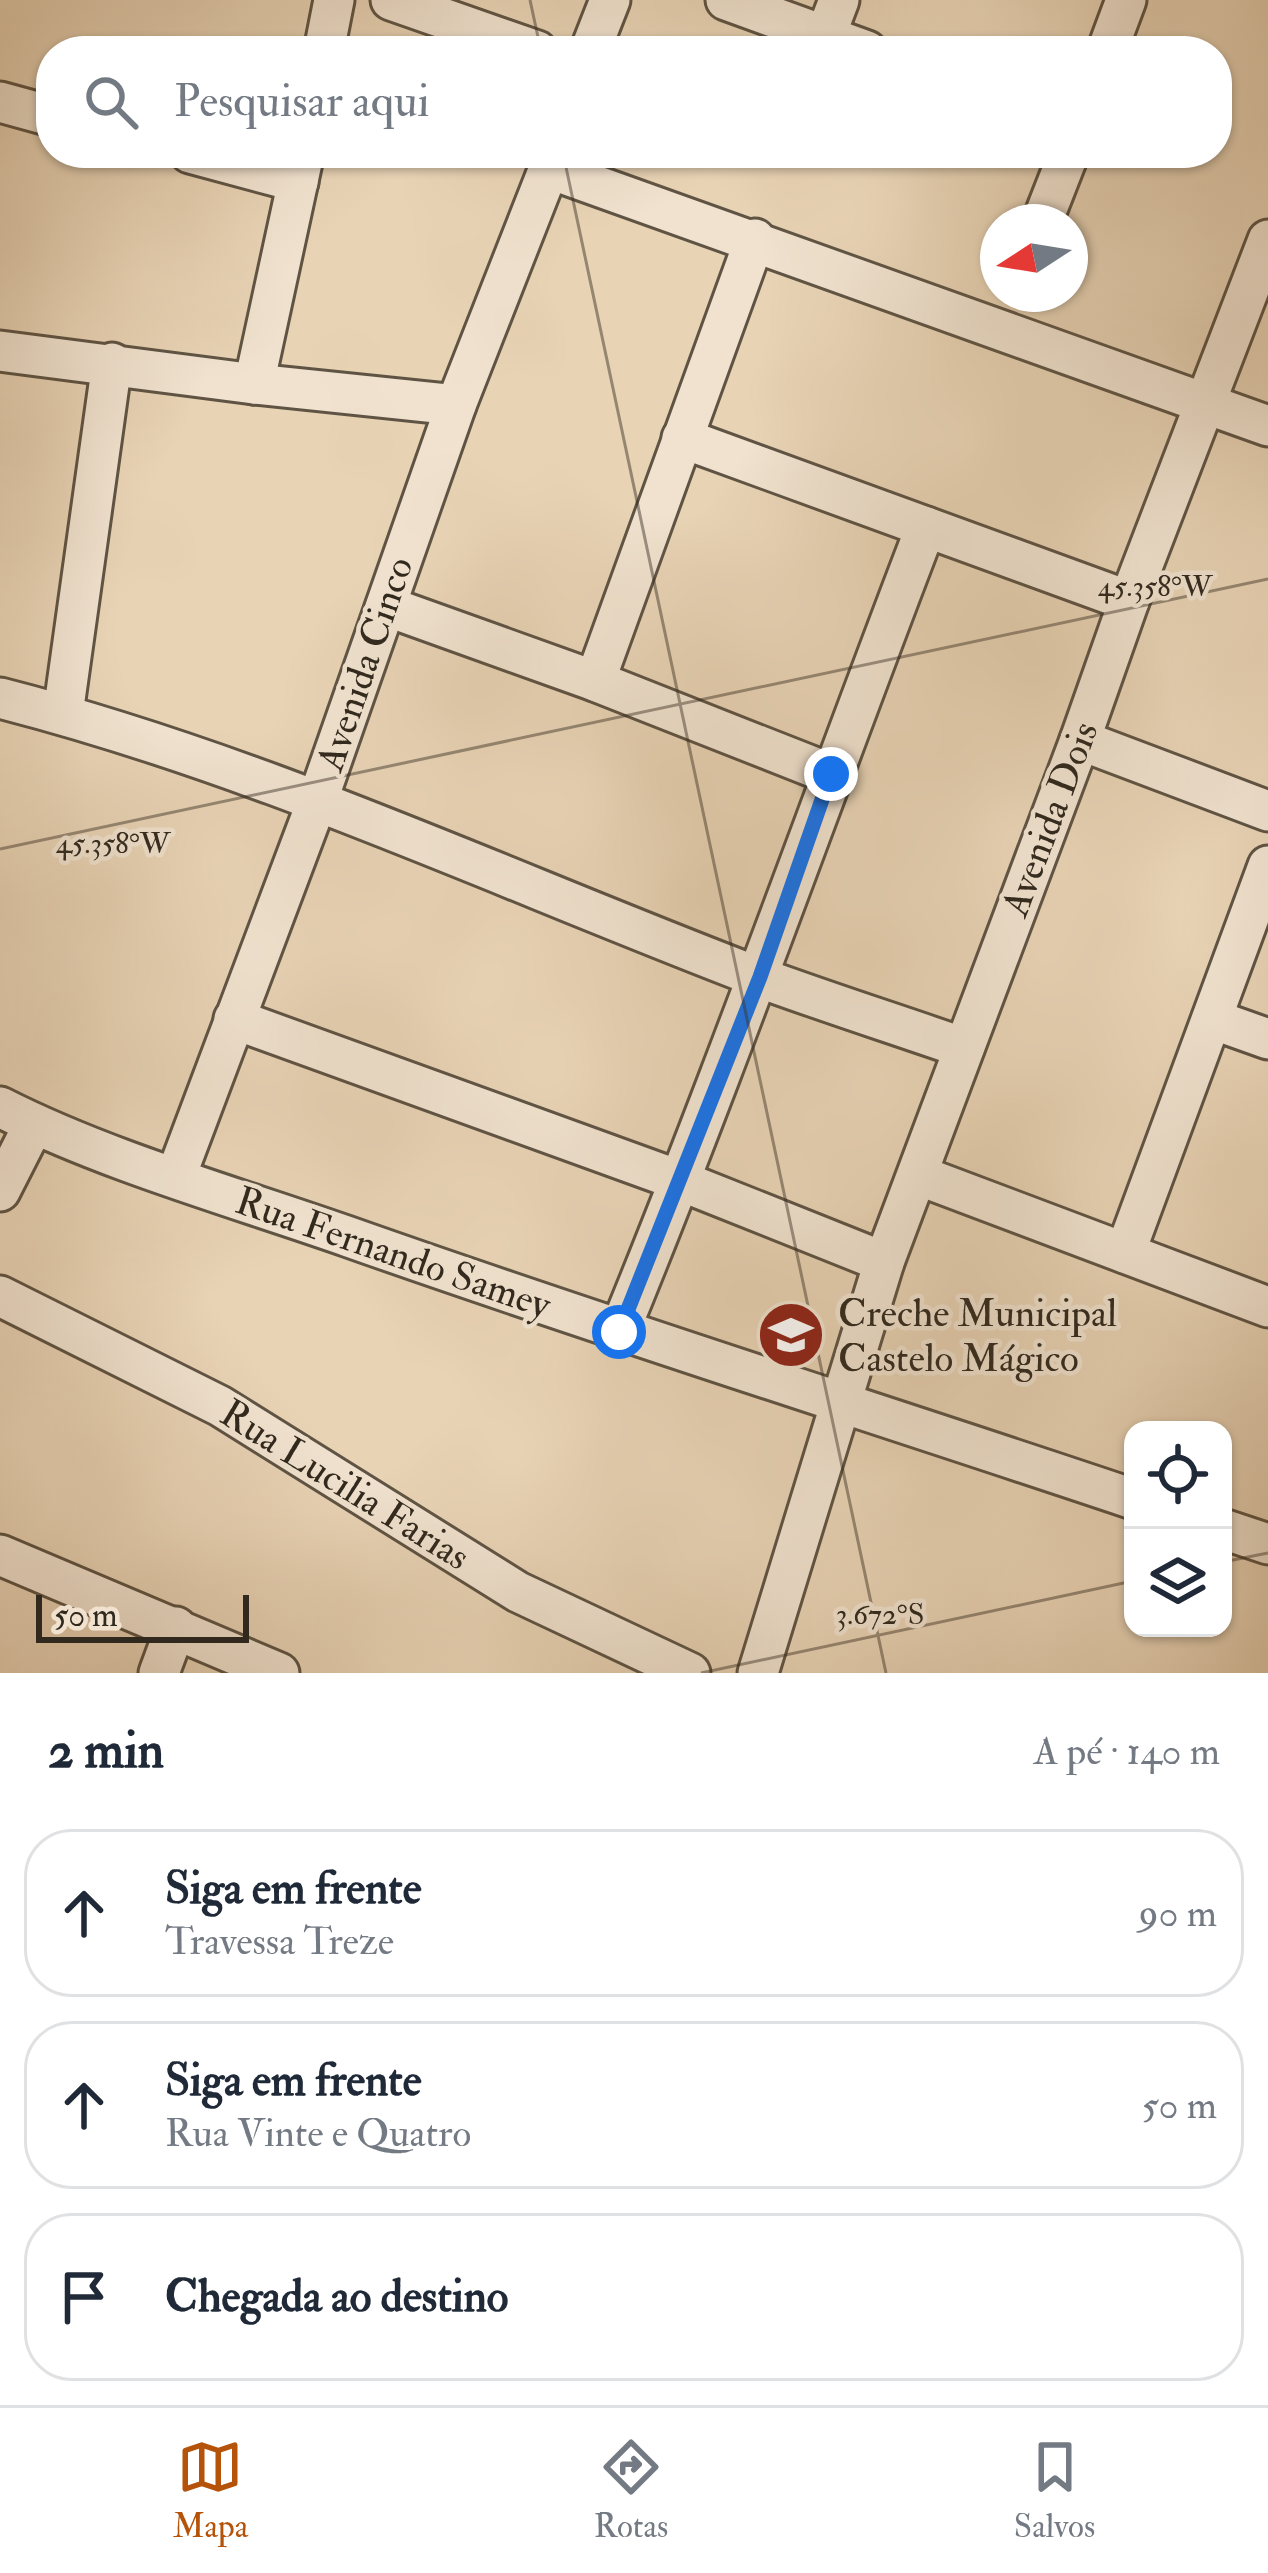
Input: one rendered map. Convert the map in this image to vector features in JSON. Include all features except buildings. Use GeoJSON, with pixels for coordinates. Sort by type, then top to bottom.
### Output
{"type":"FeatureCollection","features":[{"type":"Feature","properties":{"kind":"street"},"geometry":{"type":"LineString","coordinates":[[327,36],[334,0]]}},
{"type":"Feature","properties":{"kind":"street"},"geometry":{"type":"LineString","coordinates":[[391,0],[494,36]]}},
{"type":"Feature","properties":{"kind":"street"},"geometry":{"type":"LineString","coordinates":[[596,36],[610,0]]}},
{"type":"Feature","properties":{"kind":"street"},"geometry":{"type":"LineString","coordinates":[[726,0],[832,18]]}},
{"type":"Feature","properties":{"kind":"street"},"geometry":{"type":"LineString","coordinates":[[1113,36],[1126,0]]}},
{"type":"Feature","properties":{"kind":"street"},"geometry":{"type":"LineString","coordinates":[[0,102],[36,112]]}},
{"type":"Feature","properties":{"kind":"street"},"geometry":{"type":"LineString","coordinates":[[254,384],[301,168]]}},
{"type":"Feature","properties":{"kind":"street","name":"Avenida Cinco"},"geometry":{"type":"LineString","coordinates":[[176,1176],[317,799],[456,405],[549,168]]}},
{"type":"Feature","properties":{"kind":"street"},"geometry":{"type":"LineString","coordinates":[[570,168],[755,239],[980,304]]}},
{"type":"Feature","properties":{"kind":"street"},"geometry":{"type":"LineString","coordinates":[[1049,204],[1063,168]]}},
{"type":"Feature","properties":{"kind":"street"},"geometry":{"type":"LineString","coordinates":[[595,681],[755,239]]}},
{"type":"Feature","properties":{"kind":"street","name":"Avenida Dois"},"geometry":{"type":"LineString","coordinates":[[758,1673],[884,1262],[1268,240]]}},
{"type":"Feature","properties":{"kind":"street"},"geometry":{"type":"LineString","coordinates":[[1007,312],[1205,403],[1268,426]]}},
{"type":"Feature","properties":{"kind":"street"},"geometry":{"type":"LineString","coordinates":[[0,351],[456,405]]}},
{"type":"Feature","properties":{"kind":"street"},"geometry":{"type":"LineString","coordinates":[[63,714],[112,363]]}},
{"type":"Feature","properties":{"kind":"street"},"geometry":{"type":"LineString","coordinates":[[682,438],[1129,601]]}},
{"type":"Feature","properties":{"kind":"street"},"geometry":{"type":"LineString","coordinates":[[619,1332],[760,977],[926,526]]}},
{"type":"Feature","properties":{"kind":"street"},"geometry":{"type":"LineString","coordinates":[[386,606],[595,681],[831,774]]}},
{"type":"Feature","properties":{"kind":"street"},"geometry":{"type":"LineString","coordinates":[[0,698],[63,714],[317,799],[760,977],[964,1048]]}},
{"type":"Feature","properties":{"kind":"street"},"geometry":{"type":"LineString","coordinates":[[1081,740],[1268,811]]}},
{"type":"Feature","properties":{"kind":"street"},"geometry":{"type":"LineString","coordinates":[[1125,1253],[1268,866]]}},
{"type":"Feature","properties":{"kind":"street"},"geometry":{"type":"LineString","coordinates":[[234,1019],[681,1181],[884,1262]]}},
{"type":"Feature","properties":{"kind":"street"},"geometry":{"type":"LineString","coordinates":[[1212,1019],[1268,1039]]}},
{"type":"Feature","properties":{"kind":"street"},"geometry":{"type":"LineString","coordinates":[[0,1191],[17,1115]]}},
{"type":"Feature","properties":{"kind":"street","name":"Rua Fernando Samey"},"geometry":{"type":"LineString","coordinates":[[17,1115],[619,1332],[1124,1496]]}},
{"type":"Feature","properties":{"kind":"street"},"geometry":{"type":"LineString","coordinates":[[918,1175],[1268,1307]]}},
{"type":"Feature","properties":{"kind":"street","name":"Rua Lucilia Farias"},"geometry":{"type":"LineString","coordinates":[[0,1296],[220,1406],[518,1592],[690,1673]]}},
{"type":"Feature","properties":{"kind":"street"},"geometry":{"type":"LineString","coordinates":[[1232,1532],[1268,1544]]}},
{"type":"Feature","properties":{"kind":"street"},"geometry":{"type":"LineString","coordinates":[[0,1555],[279,1673]]}},
{"type":"Feature","properties":{"kind":"street"},"geometry":{"type":"LineString","coordinates":[[159,1673],[176,1627]]}},
{"type":"Feature","properties":{"kind":"place","name":"Creche Municipal Castelo Mágico"},"geometry":{"type":"Point","coordinates":[791,1335]}},
{"type":"Feature","properties":{"kind":"route"},"geometry":{"type":"LineString","coordinates":[[619,1332],[760,977],[831,774]]}}]}
